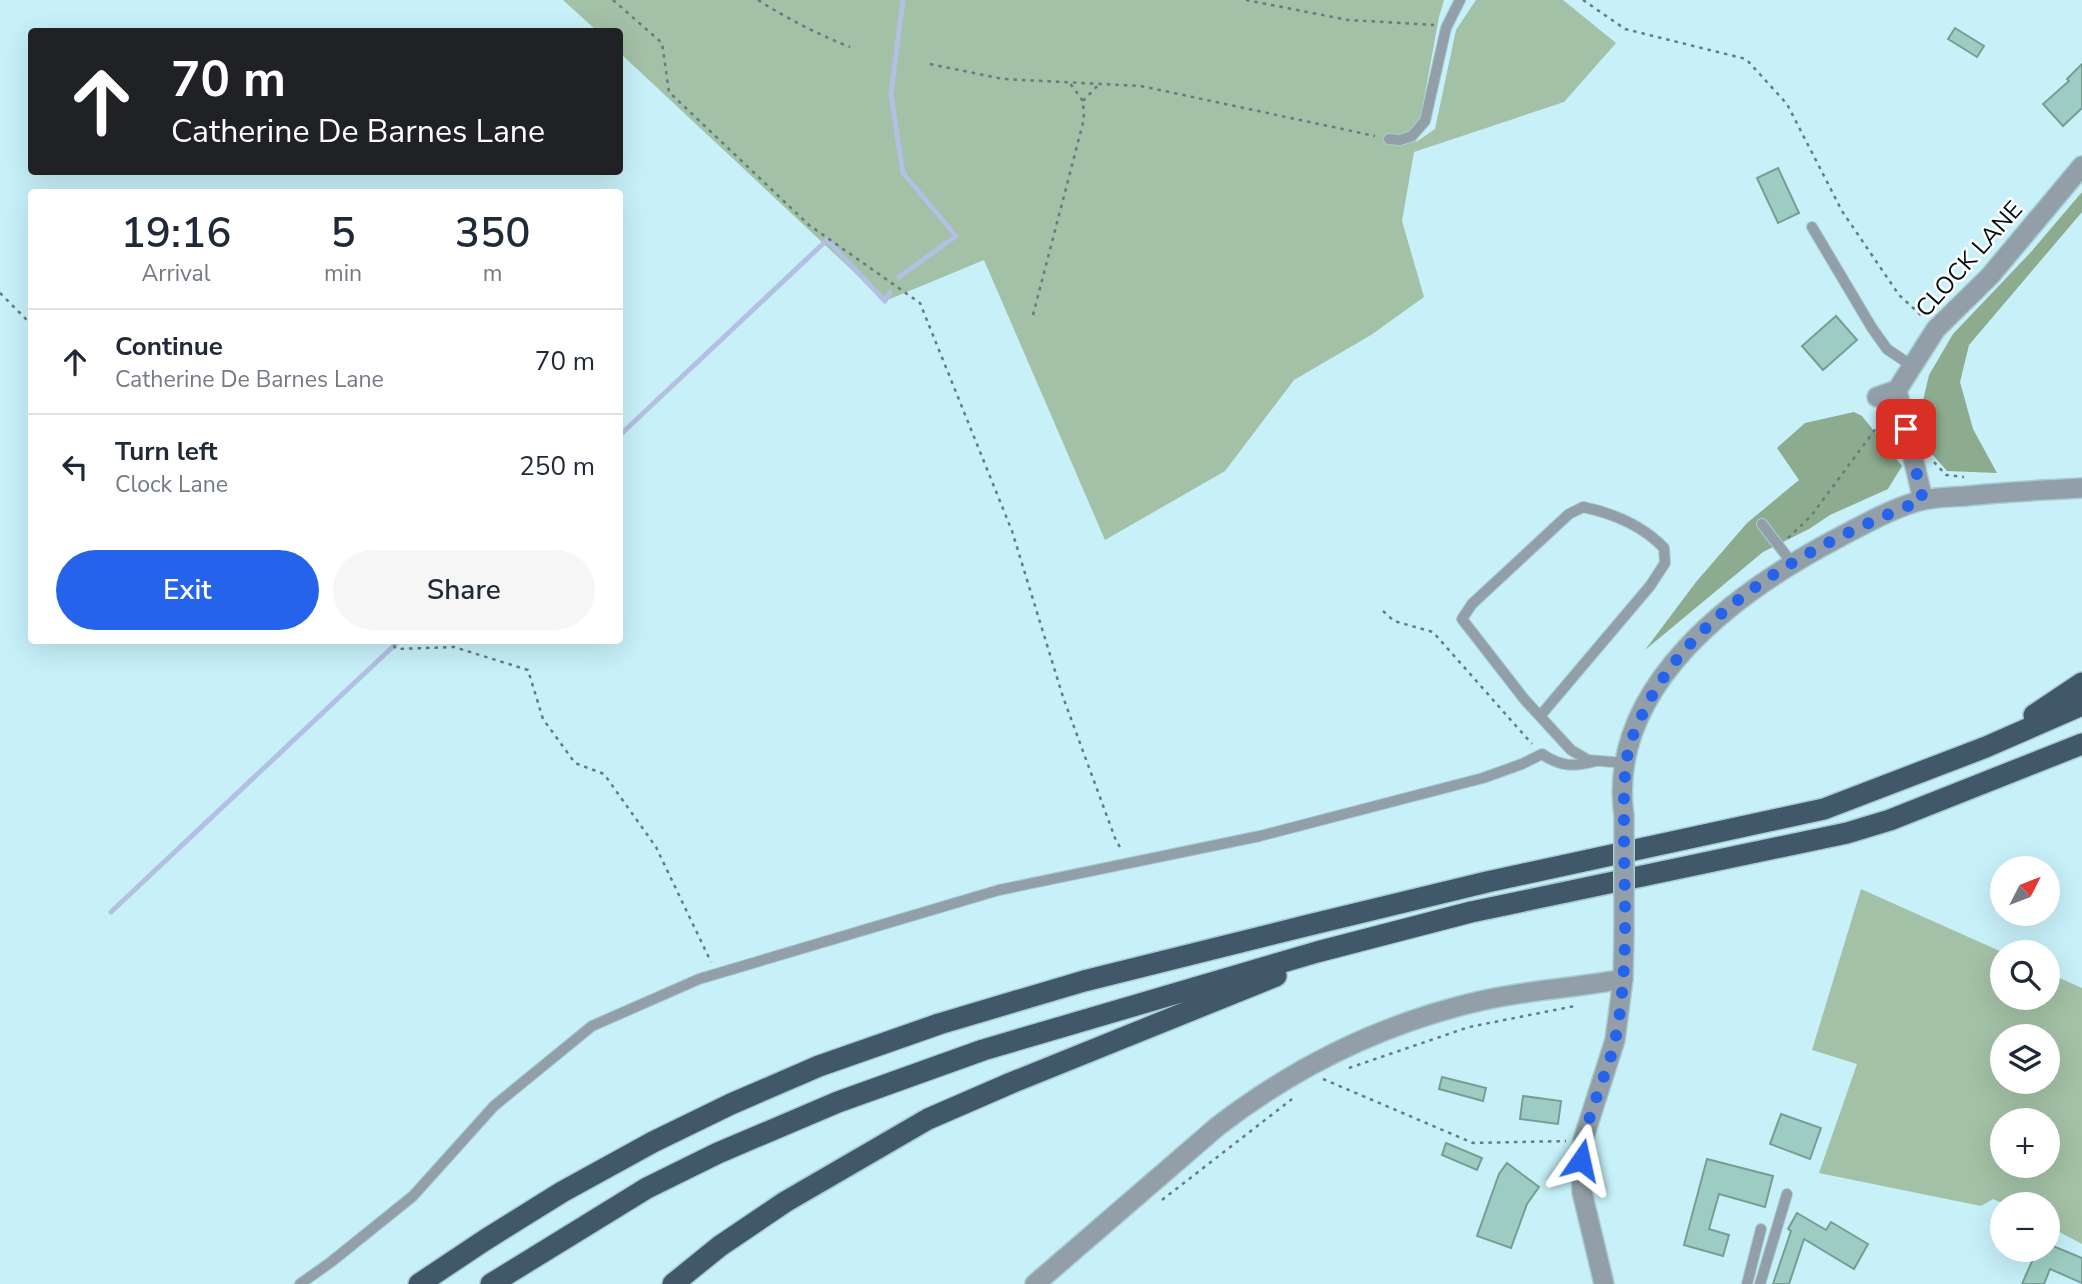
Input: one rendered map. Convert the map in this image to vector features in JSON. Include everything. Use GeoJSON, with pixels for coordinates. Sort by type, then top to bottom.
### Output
{"type":"FeatureCollection","features":[{"type":"Feature","properties":{"kind":"highway"},"geometry":{"type":"LineString","coordinates":[[1986,747],[2082,683]]}},
{"type":"Feature","properties":{"kind":"highway"},"geometry":{"type":"LineString","coordinates":[[419,1284],[562,1192],[653,1142],[819,1066],[939,1024],[1084,981],[1435,895],[1824,809],[1986,747],[2082,705]]}},
{"type":"Feature","properties":{"kind":"highway"},"geometry":{"type":"LineString","coordinates":[[491,1284],[647,1188],[718,1153],[838,1102],[983,1050],[1471,912],[1847,833],[1890,820],[2082,744]]}},
{"type":"Feature","properties":{"kind":"highway"},"geometry":{"type":"LineString","coordinates":[[673,1284],[731,1238],[785,1202],[928,1119],[1369,939]]}},
{"type":"Feature","properties":{"kind":"street","name":"CLOCK LANE"},"geometry":{"type":"LineString","coordinates":[[1897,390],[1936,329],[1990,276],[2082,166]]}},
{"type":"Feature","properties":{"kind":"street"},"geometry":{"type":"LineString","coordinates":[[1883,404],[1897,390]]}},
{"type":"Feature","properties":{"kind":"street"},"geometry":{"type":"LineString","coordinates":[[1897,390],[1923,500]]}},
{"type":"Feature","properties":{"kind":"street"},"geometry":{"type":"LineString","coordinates":[[1606,1283],[1582,1192],[1583,1140],[1615,1040],[1623,979],[1626,763],[1635,731],[1652,694],[1676,659],[1719,616],[1792,563],[1882,516],[1923,500],[2082,488]]}},
{"type":"Feature","properties":{"kind":"street"},"geometry":{"type":"LineString","coordinates":[[1035,1284],[1218,1126],[1293,1073],[1377,1032],[1448,1009],[1534,991],[1623,979]]}},
{"type":"Feature","properties":{"kind":"lane"},"geometry":{"type":"LineString","coordinates":[[1389,139],[1400,141],[1412,136],[1425,121],[1446,27],[1460,0]]}},
{"type":"Feature","properties":{"kind":"lane"},"geometry":{"type":"LineString","coordinates":[[1812,227],[1887,349],[1912,366]]}},
{"type":"Feature","properties":{"kind":"lane"},"geometry":{"type":"LineString","coordinates":[[1540,716],[1650,586],[1665,563],[1664,548],[1650,533],[1603,511],[1583,507],[1569,514],[1472,604],[1462,619],[1540,716],[1572,750],[1588,760],[1626,763]]}},
{"type":"Feature","properties":{"kind":"lane"},"geometry":{"type":"LineString","coordinates":[[1762,524],[1792,563]]}},
{"type":"Feature","properties":{"kind":"lane"},"geometry":{"type":"LineString","coordinates":[[300,1284],[413,1196],[494,1106],[592,1026],[716,974],[999,890],[1260,836],[1470,781],[1522,764],[1542,754],[1560,765],[1580,766],[1596,761]]}},
{"type":"Feature","properties":{"kind":"lane"},"geometry":{"type":"LineString","coordinates":[[1760,1284],[1787,1194]]}},
{"type":"Feature","properties":{"kind":"lane"},"geometry":{"type":"LineString","coordinates":[[1746,1284],[1761,1229]]}},
{"type":"Feature","properties":{"kind":"path"},"geometry":{"type":"LineString","coordinates":[[613,0],[662,43],[669,92],[810,225],[920,303],[1012,531],[1063,697],[1115,838],[1129,863]]}},
{"type":"Feature","properties":{"kind":"path"},"geometry":{"type":"LineString","coordinates":[[758,0],[788,19],[850,47]]}},
{"type":"Feature","properties":{"kind":"path"},"geometry":{"type":"LineString","coordinates":[[1246,0],[1348,20],[1434,25],[1442,17]]}},
{"type":"Feature","properties":{"kind":"path"},"geometry":{"type":"LineString","coordinates":[[1583,0],[1625,29],[1746,60],[1787,104],[1842,211],[1899,295],[1936,329]]}},
{"type":"Feature","properties":{"kind":"path"},"geometry":{"type":"LineString","coordinates":[[930,64],[1003,79],[1141,86],[1389,139]]}},
{"type":"Feature","properties":{"kind":"path"},"geometry":{"type":"LineString","coordinates":[[1033,315],[1084,118],[1083,101],[1069,82]]}},
{"type":"Feature","properties":{"kind":"path"},"geometry":{"type":"LineString","coordinates":[[1083,101],[1100,83]]}},
{"type":"Feature","properties":{"kind":"path"},"geometry":{"type":"LineString","coordinates":[[0,293],[28,321]]}},
{"type":"Feature","properties":{"kind":"path"},"geometry":{"type":"LineString","coordinates":[[1778,547],[1811,516],[1883,404]]}},
{"type":"Feature","properties":{"kind":"path"},"geometry":{"type":"LineString","coordinates":[[1930,458],[1946,475],[1972,478]]}},
{"type":"Feature","properties":{"kind":"path"},"geometry":{"type":"LineString","coordinates":[[1383,611],[1394,621],[1433,632],[1542,754]]}},
{"type":"Feature","properties":{"kind":"path"},"geometry":{"type":"LineString","coordinates":[[391,644],[397,649],[454,647],[528,670],[543,719],[575,763],[604,774],[656,847],[716,974]]}},
{"type":"Feature","properties":{"kind":"path"},"geometry":{"type":"LineString","coordinates":[[1345,1069],[1469,1027],[1587,1003]]}},
{"type":"Feature","properties":{"kind":"path"},"geometry":{"type":"LineString","coordinates":[[1332,1073],[1320,1078],[1474,1143],[1583,1140]]}},
{"type":"Feature","properties":{"kind":"path"},"geometry":{"type":"LineString","coordinates":[[1158,1203],[1300,1092]]}},
{"type":"Feature","properties":{"kind":"green space"},"geometry":{"type":"Polygon","coordinates":[[[563,0],[1444,0],[1416,142],[1435,129],[1456,30],[1476,0],[1563,0],[1616,43],[1564,102],[1414,152],[1402,221],[1424,297],[1371,335],[1294,380],[1225,471],[1105,540],[984,260],[885,301],[623,56],[623,28],[594,28],[563,0]]]}},
{"type":"Feature","properties":{"kind":"green space"},"geometry":{"type":"Polygon","coordinates":[[[2082,192],[2082,212],[1969,345],[1960,382],[1973,429],[1997,473],[1947,471],[1931,453],[1920,413],[1929,375],[1953,334],[2031,252],[2082,192]]]}},
{"type":"Feature","properties":{"kind":"green space"},"geometry":{"type":"Polygon","coordinates":[[[1854,412],[1862,416],[1902,466],[1888,489],[1830,515],[1809,529],[1763,552],[1645,650],[1696,582],[1747,523],[1799,480],[1777,448],[1805,423],[1854,412]]]}},
{"type":"Feature","properties":{"kind":"green space"},"geometry":{"type":"Polygon","coordinates":[[[1861,889],[1990,947],[1990,1010],[2060,1010],[2060,978],[2082,988],[2082,1244],[2060,1232],[2060,1192],[1990,1192],[1990,1201],[1981,1206],[1819,1173],[1857,1064],[1812,1050],[1861,889]]]}},
{"type":"Feature","properties":{"kind":"building"},"geometry":{"type":"Polygon","coordinates":[[[1955,28],[1984,46],[1977,57],[1948,39],[1955,28]]]}},
{"type":"Feature","properties":{"kind":"building"},"geometry":{"type":"Polygon","coordinates":[[[2082,64],[2082,108],[2063,126],[2043,104],[2069,81],[2067,79],[2082,64]]]}},
{"type":"Feature","properties":{"kind":"building"},"geometry":{"type":"Polygon","coordinates":[[[1778,168],[1799,213],[1778,223],[1757,178],[1778,168]]]}},
{"type":"Feature","properties":{"kind":"building"},"geometry":{"type":"Polygon","coordinates":[[[1836,316],[1857,340],[1823,370],[1802,346],[1836,316]]]}},
{"type":"Feature","properties":{"kind":"building"},"geometry":{"type":"Polygon","coordinates":[[[1442,1077],[1486,1088],[1483,1101],[1439,1089],[1442,1077]]]}},
{"type":"Feature","properties":{"kind":"building"},"geometry":{"type":"Polygon","coordinates":[[[1523,1096],[1561,1101],[1558,1124],[1520,1119],[1523,1096]]]}},
{"type":"Feature","properties":{"kind":"building"},"geometry":{"type":"Polygon","coordinates":[[[1781,1114],[1821,1128],[1810,1159],[1770,1144],[1781,1114]]]}},
{"type":"Feature","properties":{"kind":"building"},"geometry":{"type":"Polygon","coordinates":[[[1446,1143],[1482,1158],[1477,1170],[1442,1155],[1446,1143]]]}},
{"type":"Feature","properties":{"kind":"building"},"geometry":{"type":"Polygon","coordinates":[[[1707,1159],[1773,1176],[1765,1207],[1719,1194],[1709,1229],[1729,1235],[1723,1256],[1684,1245],[1707,1159]]]}},
{"type":"Feature","properties":{"kind":"building"},"geometry":{"type":"Polygon","coordinates":[[[1507,1163],[1539,1187],[1527,1204],[1511,1248],[1477,1236],[1499,1174],[1507,1163]]]}},
{"type":"Feature","properties":{"kind":"building"},"geometry":{"type":"Polygon","coordinates":[[[1797,1213],[1826,1230],[1831,1222],[1868,1244],[1854,1269],[1804,1239],[1789,1284],[1773,1284],[1791,1231],[1788,1229],[1797,1213]]]}},
{"type":"Feature","properties":{"kind":"building"},"geometry":{"type":"Polygon","coordinates":[[[2060,1249],[2082,1258],[2082,1283],[2050,1269],[2044,1284],[2022,1284],[2032,1262],[2060,1262],[2060,1249]]]}},
{"type":"Feature","properties":{"kind":"waterway"},"geometry":{"type":"LineString","coordinates":[[899,277],[956,236],[903,173],[891,94],[903,0]]}},
{"type":"Feature","properties":{"kind":"waterway"},"geometry":{"type":"LineString","coordinates":[[623,432],[827,240],[885,301],[890,292]]}},
{"type":"Feature","properties":{"kind":"waterway"},"geometry":{"type":"LineString","coordinates":[[111,912],[396,644]]}},
{"type":"Feature","properties":{"kind":"route"},"geometry":{"type":"LineString","coordinates":[[1581,1160],[1583,1140],[1610,1058],[1619,1018],[1624,947],[1624,784],[1627,755],[1639,721],[1662,676],[1682,651],[1719,616],[1766,580],[1809,553],[1882,516],[1923,500],[1906,429]]}}]}
